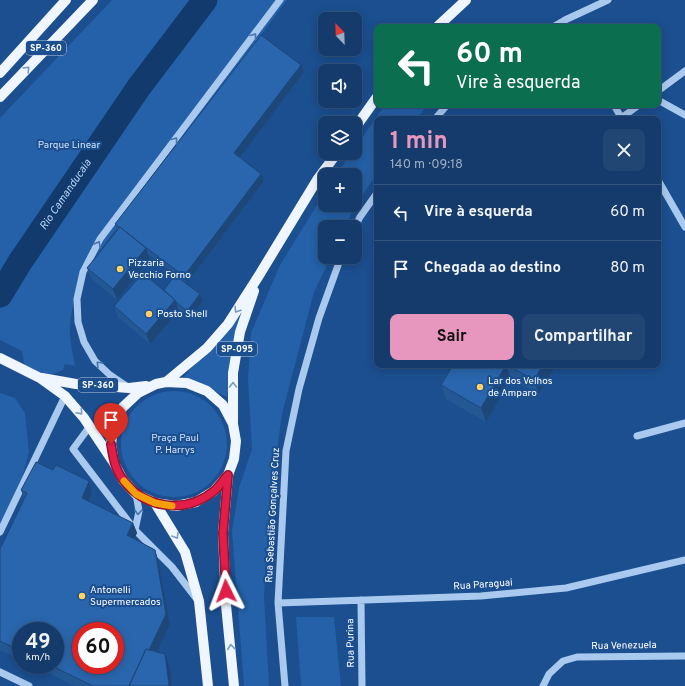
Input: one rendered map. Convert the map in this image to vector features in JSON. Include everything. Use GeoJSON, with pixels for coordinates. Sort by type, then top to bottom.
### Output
{"type":"FeatureCollection","features":[{"type":"Feature","properties":{"kind":"main road","name":"SP-360"},"geometry":{"type":"LineString","coordinates":[[0,73],[66,0]]}},
{"type":"Feature","properties":{"kind":"main road","name":"SP-360"},"geometry":{"type":"LineString","coordinates":[[0,97],[93,0]]}},
{"type":"Feature","properties":{"kind":"main road"},"geometry":{"type":"LineString","coordinates":[[440,24],[466,0]]}},
{"type":"Feature","properties":{"kind":"main road"},"geometry":{"type":"LineString","coordinates":[[362,118],[374,101]]}},
{"type":"Feature","properties":{"kind":"main road","name":"SP-095"},"geometry":{"type":"LineString","coordinates":[[228,475],[214,491],[196,502],[176,506],[155,503],[136,494],[123,480],[114,463],[111,444],[114,424],[124,407],[138,393],[161,383],[207,348],[228,324],[317,180],[332,160]]}},
{"type":"Feature","properties":{"kind":"main road","name":"SP-095"},"geometry":{"type":"LineString","coordinates":[[234,686],[226,605],[223,533],[228,475],[234,459],[236,441],[233,424],[233,373],[240,332],[258,277]]}},
{"type":"Feature","properties":{"kind":"main road","name":"SP-360"},"geometry":{"type":"LineString","coordinates":[[0,358],[40,378],[65,396],[90,426],[114,463]]}},
{"type":"Feature","properties":{"kind":"main road","name":"SP-360"},"geometry":{"type":"LineString","coordinates":[[40,378],[76,384],[129,388],[161,383]]}},
{"type":"Feature","properties":{"kind":"main road","name":"SP-095"},"geometry":{"type":"LineString","coordinates":[[161,383],[187,383],[207,391],[222,405],[233,424]]}},
{"type":"Feature","properties":{"kind":"main road"},"geometry":{"type":"LineString","coordinates":[[155,503],[185,552],[199,601],[208,686]]}},
{"type":"Feature","properties":{"kind":"street"},"geometry":{"type":"LineString","coordinates":[[129,388],[110,375],[95,361],[84,342],[78,322],[77,299],[83,272],[100,240],[280,0]]}},
{"type":"Feature","properties":{"kind":"street"},"geometry":{"type":"LineString","coordinates":[[558,24],[596,2],[608,0]]}},
{"type":"Feature","properties":{"kind":"street"},"geometry":{"type":"LineString","coordinates":[[564,20],[567,24]]}},
{"type":"Feature","properties":{"kind":"street"},"geometry":{"type":"LineString","coordinates":[[661,89],[685,71]]}},
{"type":"Feature","properties":{"kind":"street"},"geometry":{"type":"LineString","coordinates":[[661,102],[685,115]]}},
{"type":"Feature","properties":{"kind":"street"},"geometry":{"type":"LineString","coordinates":[[438,116],[444,108]]}},
{"type":"Feature","properties":{"kind":"street"},"geometry":{"type":"LineString","coordinates":[[625,116],[635,108]]}},
{"type":"Feature","properties":{"kind":"street"},"geometry":{"type":"LineString","coordinates":[[661,185],[685,227]]}},
{"type":"Feature","properties":{"kind":"street"},"geometry":{"type":"LineString","coordinates":[[358,220],[374,197]]}},
{"type":"Feature","properties":{"kind":"street","name":"Rua Sebastião Gonçalves Cruz"},"geometry":{"type":"LineString","coordinates":[[285,686],[278,603],[286,451],[300,389],[319,318],[338,264]]}},
{"type":"Feature","properties":{"kind":"street"},"geometry":{"type":"LineString","coordinates":[[0,532],[65,396]]}},
{"type":"Feature","properties":{"kind":"street"},"geometry":{"type":"LineString","coordinates":[[637,436],[685,423]]}},
{"type":"Feature","properties":{"kind":"street"},"geometry":{"type":"LineString","coordinates":[[90,426],[74,449],[135,530],[172,567],[199,601]]}},
{"type":"Feature","properties":{"kind":"street"},"geometry":{"type":"LineString","coordinates":[[135,530],[139,511],[136,494]]}},
{"type":"Feature","properties":{"kind":"street","name":"Rua Paraguai"},"geometry":{"type":"LineString","coordinates":[[278,603],[481,596],[566,588],[685,560]]}},
{"type":"Feature","properties":{"kind":"street","name":"Rua Purina"},"geometry":{"type":"LineString","coordinates":[[361,600],[362,686]]}},
{"type":"Feature","properties":{"kind":"street","name":"Rua Venezuela"},"geometry":{"type":"LineString","coordinates":[[543,686],[548,674],[563,661],[577,657],[685,656]]}},
{"type":"Feature","properties":{"kind":"street"},"geometry":{"type":"LineString","coordinates":[[0,672],[29,686]]}},
{"type":"Feature","properties":{"kind":"green space","name":"Parque Linear"},"geometry":{"type":"Polygon","coordinates":[[[112,0],[287,0],[90,264],[72,309],[70,336],[75,366],[65,364],[63,370],[41,379],[26,374],[22,351],[0,340],[0,118],[112,0]]]}},
{"type":"Feature","properties":{"kind":"green space"},"geometry":{"type":"Polygon","coordinates":[[[383,108],[425,108],[419,116],[377,116],[383,108]]]}},
{"type":"Feature","properties":{"kind":"green space"},"geometry":{"type":"Polygon","coordinates":[[[374,121],[374,178],[362,196],[362,168],[341,168],[346,160],[362,160],[362,138],[374,121]]]}},
{"type":"Feature","properties":{"kind":"green space"},"geometry":{"type":"Polygon","coordinates":[[[318,203],[318,212],[352,212],[348,220],[318,220],[318,264],[328,264],[314,292],[282,414],[270,500],[264,597],[269,686],[244,686],[232,531],[239,488],[252,449],[248,379],[251,333],[280,265],[318,203]]]}},
{"type":"Feature","properties":{"kind":"green space"},"geometry":{"type":"Polygon","coordinates":[[[244,307],[227,397],[184,377],[244,307]]]}},
{"type":"Feature","properties":{"kind":"green space","name":"Praça Paul P. Harrys"},"geometry":{"type":"Polygon","coordinates":[[[174,391],[194,395],[211,407],[223,424],[227,444],[223,464],[211,481],[194,493],[174,497],[154,493],[137,481],[125,464],[121,444],[125,424],[137,407],[154,395],[174,391]]]}},
{"type":"Feature","properties":{"kind":"green space"},"geometry":{"type":"Polygon","coordinates":[[[0,393],[15,398],[25,413],[29,452],[18,494],[0,530],[0,393]]]}},
{"type":"Feature","properties":{"kind":"green space"},"geometry":{"type":"Polygon","coordinates":[[[296,617],[334,617],[341,686],[301,686],[296,617]]]}},
{"type":"Feature","properties":{"kind":"building"},"geometry":{"type":"Polygon","coordinates":[[[261,35],[301,65],[234,153],[261,174],[184,276],[115,224],[261,35]]]}},
{"type":"Feature","properties":{"kind":"building","name":"Pizzaria Vecchio Forno"},"geometry":{"type":"Polygon","coordinates":[[[120,227],[146,248],[113,289],[87,268],[120,227]]]}},
{"type":"Feature","properties":{"kind":"building","name":"Posto Shell"},"geometry":{"type":"Polygon","coordinates":[[[143,273],[175,300],[146,334],[114,306],[143,273]]]}},
{"type":"Feature","properties":{"kind":"building"},"geometry":{"type":"Polygon","coordinates":[[[175,275],[200,294],[187,311],[164,290],[175,275]]]}},
{"type":"Feature","properties":{"kind":"building"},"geometry":{"type":"Polygon","coordinates":[[[451,368],[504,368],[481,408],[441,385],[451,368]]]}},
{"type":"Feature","properties":{"kind":"building"},"geometry":{"type":"Polygon","coordinates":[[[512,368],[541,368],[534,380],[512,368]]]}},
{"type":"Feature","properties":{"kind":"building","name":"Antonelli Supermercados"},"geometry":{"type":"Polygon","coordinates":[[[36,462],[53,470],[56,465],[89,481],[82,498],[133,523],[127,535],[155,550],[166,614],[149,650],[146,649],[129,686],[93,686],[64,672],[64,622],[12,622],[12,647],[0,641],[0,549],[27,493],[21,490],[36,462]]]}},
{"type":"Feature","properties":{"kind":"building"},"geometry":{"type":"Polygon","coordinates":[[[146,649],[165,654],[169,686],[129,686],[146,649]]]}},
{"type":"Feature","properties":{"kind":"waterway","name":"Rio Camanducaia"},"geometry":{"type":"LineString","coordinates":[[0,295],[20,262],[139,87],[205,0]]}},
{"type":"Feature","properties":{"kind":"slow traffic"},"geometry":{"type":"LineString","coordinates":[[124,481],[136,494],[155,503],[172,506]]}},
{"type":"Feature","properties":{"kind":"place","name":"Pizzaria Vecchio Forno"},"geometry":{"type":"Point","coordinates":[120,269]}},
{"type":"Feature","properties":{"kind":"place","name":"Posto Shell"},"geometry":{"type":"Point","coordinates":[149,314]}},
{"type":"Feature","properties":{"kind":"place","name":"Lar dos Velhos de Amparo"},"geometry":{"type":"Point","coordinates":[480,387]}},
{"type":"Feature","properties":{"kind":"place","name":"Antonelli Supermercados"},"geometry":{"type":"Point","coordinates":[82,596]}},
{"type":"Feature","properties":{"kind":"route"},"geometry":{"type":"LineString","coordinates":[[111,444],[114,463],[123,480],[136,494],[155,503],[176,506],[196,502],[214,491],[228,475],[223,533],[226,591]]}}]}
